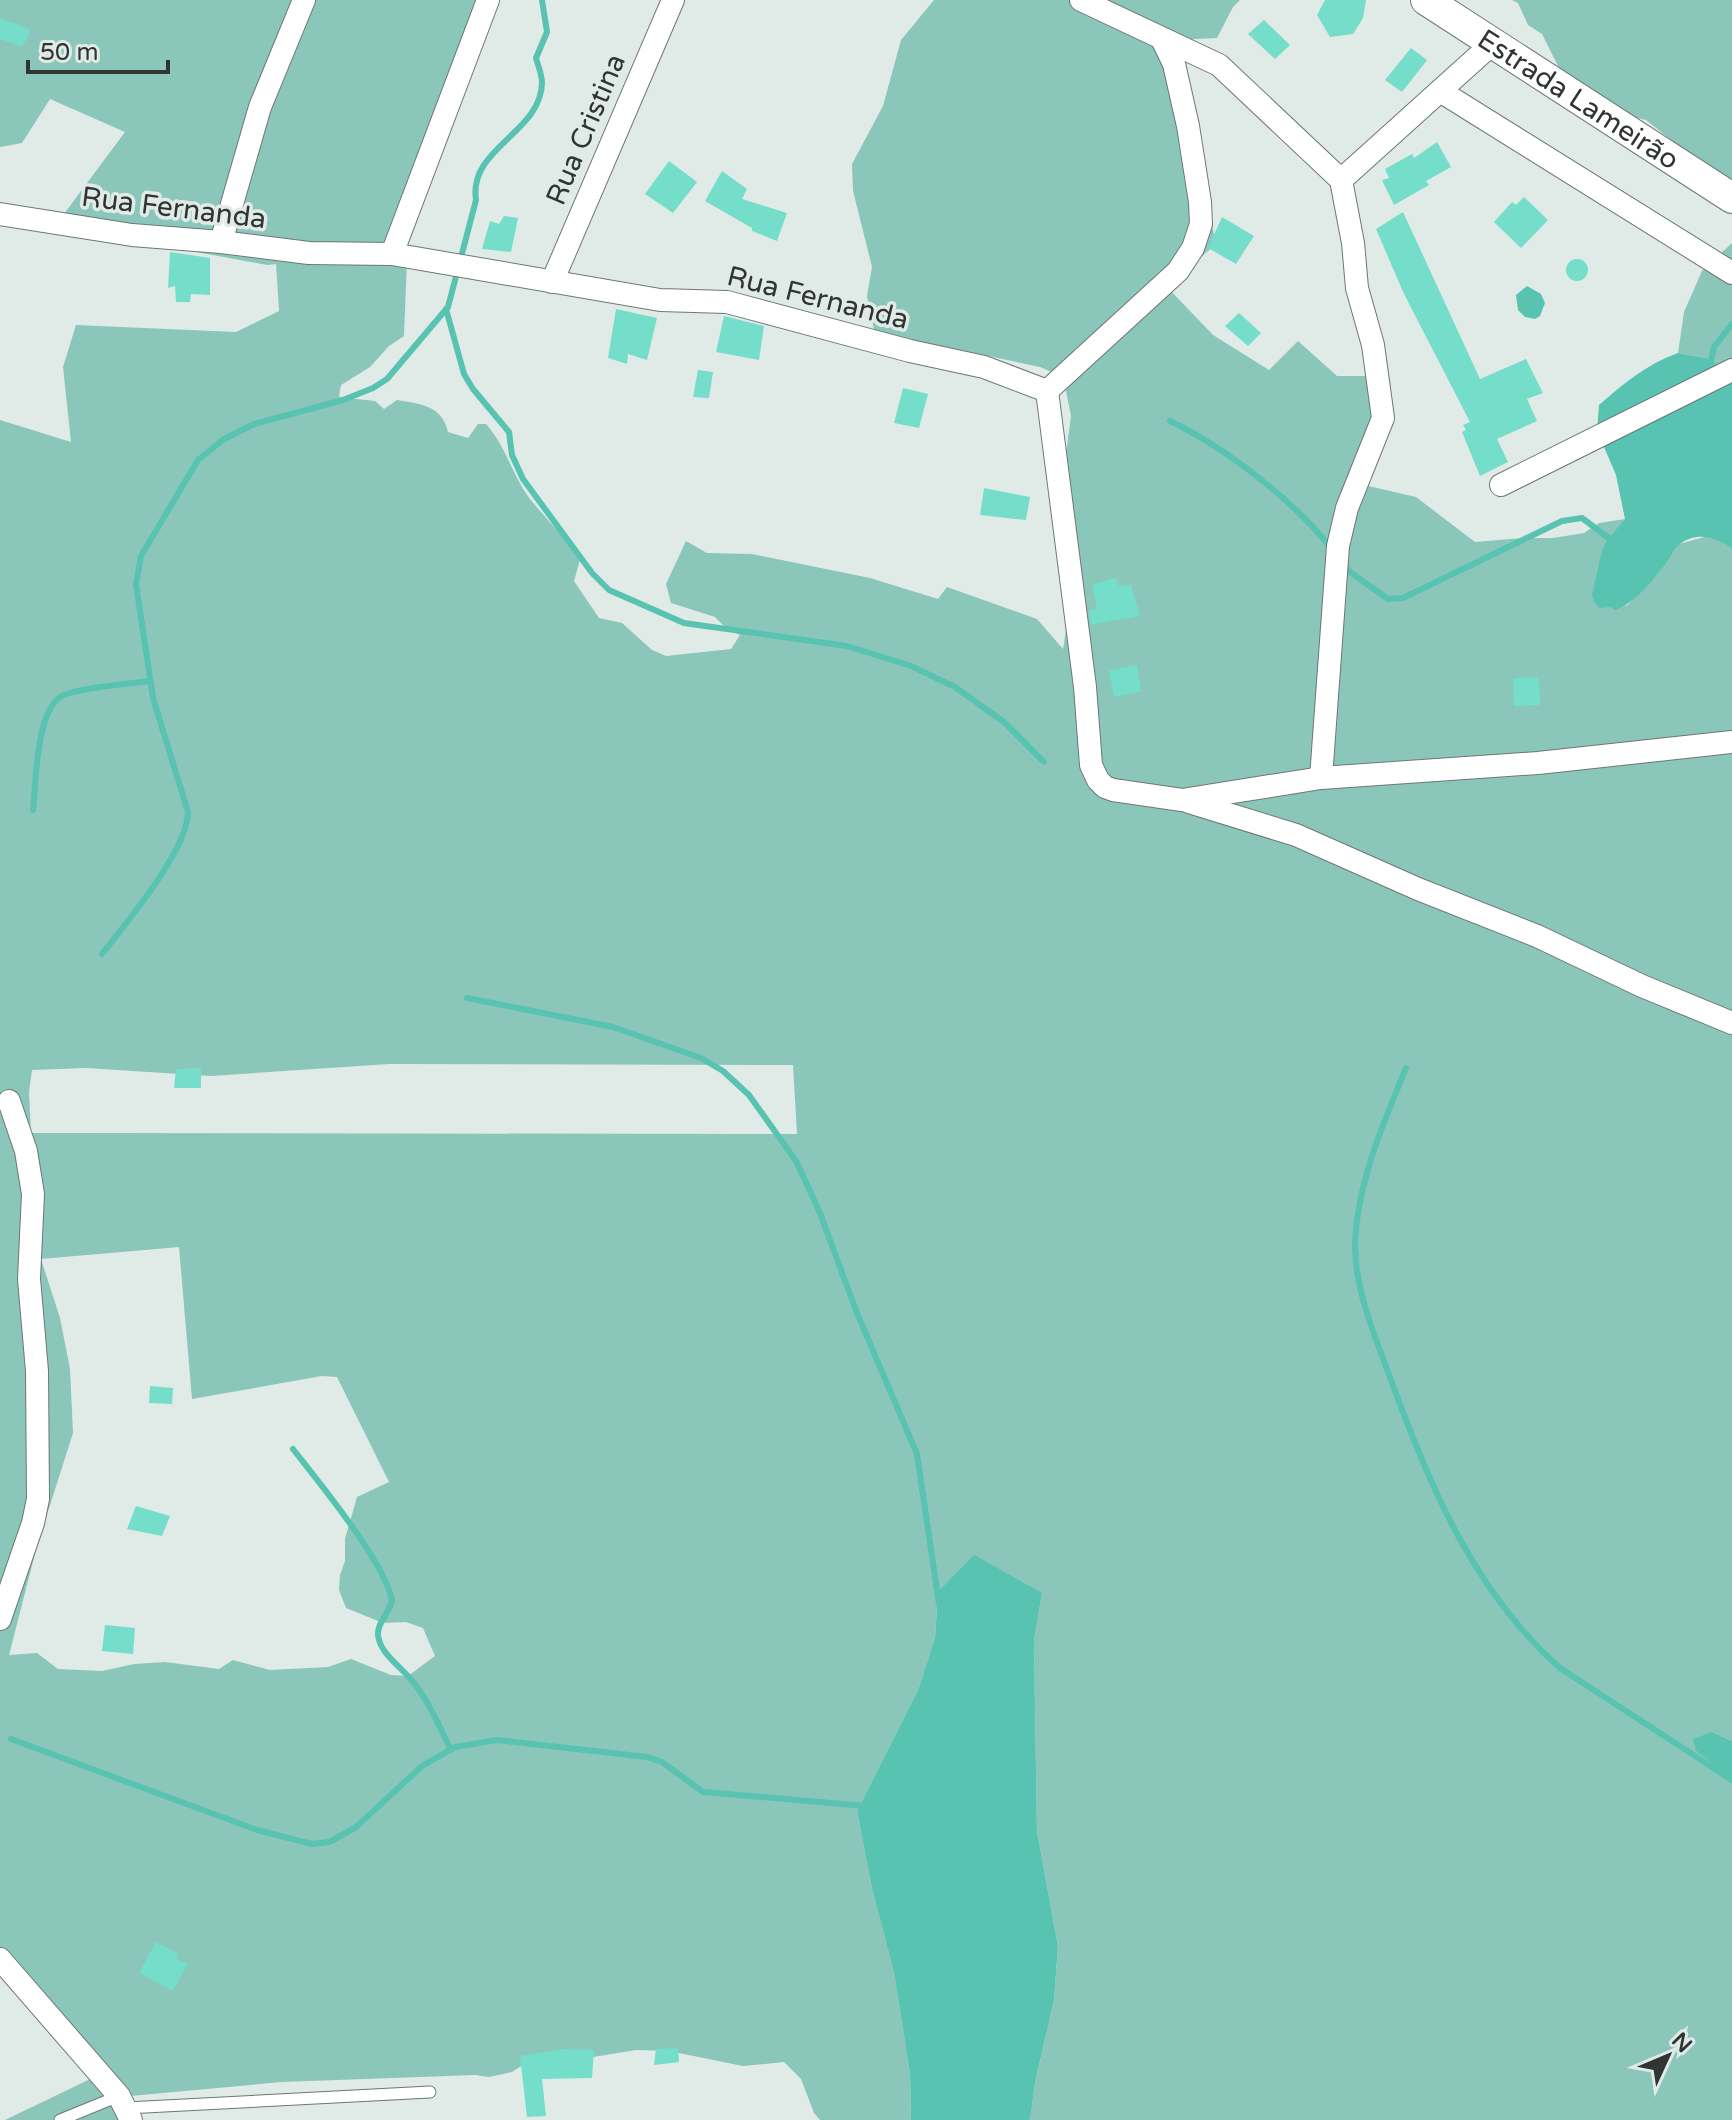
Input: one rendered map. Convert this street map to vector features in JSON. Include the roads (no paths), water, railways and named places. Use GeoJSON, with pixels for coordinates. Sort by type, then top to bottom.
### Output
{"type":"FeatureCollection","features":[{"type":"Feature","properties":{"kind":"street"},"geometry":{"type":"LineString","coordinates":[[221,242],[260,107],[304,0]]}},
{"type":"Feature","properties":{"kind":"street"},"geometry":{"type":"LineString","coordinates":[[392,254],[488,0]]}},
{"type":"Feature","properties":{"kind":"street","name":"Rua Cristina"},"geometry":{"type":"LineString","coordinates":[[552,282],[673,0]]}},
{"type":"Feature","properties":{"kind":"street"},"geometry":{"type":"LineString","coordinates":[[1081,0],[1205,57],[1231,75],[1341,180],[1353,243],[1357,288],[1373,345],[1383,418],[1347,508],[1338,546],[1321,778]]}},
{"type":"Feature","properties":{"kind":"street","name":"Estrada Lameirão"},"geometry":{"type":"LineString","coordinates":[[1426,0],[1732,198]]}},
{"type":"Feature","properties":{"kind":"street"},"geometry":{"type":"LineString","coordinates":[[1162,39],[1174,64],[1188,126],[1201,224],[1193,248],[1178,271],[1047,391],[1085,687],[1091,765],[1105,787],[1182,800],[1296,835],[1418,889],[1537,936],[1642,986],[1732,1023]]}},
{"type":"Feature","properties":{"kind":"street"},"geometry":{"type":"LineString","coordinates":[[1341,180],[1493,43]]}},
{"type":"Feature","properties":{"kind":"street"},"geometry":{"type":"LineString","coordinates":[[1440,91],[1732,273]]}},
{"type":"Feature","properties":{"kind":"street","name":"Rua Fernanda"},"geometry":{"type":"LineString","coordinates":[[0,214],[132,235],[309,253],[392,254],[660,300],[705,299],[738,304],[910,351],[984,367],[1047,391]]}},
{"type":"Feature","properties":{"kind":"street"},"geometry":{"type":"LineString","coordinates":[[1501,485],[1732,370]]}},
{"type":"Feature","properties":{"kind":"street"},"geometry":{"type":"LineString","coordinates":[[1182,800],[1321,778],[1538,763],[1732,742]]}},
{"type":"Feature","properties":{"kind":"street"},"geometry":{"type":"LineString","coordinates":[[0,1619],[33,1523],[38,1499],[37,1371],[29,1279],[33,1194],[26,1151],[9,1101]]}},
{"type":"Feature","properties":{"kind":"street"},"geometry":{"type":"LineString","coordinates":[[0,1959],[125,2108]]}},
{"type":"Feature","properties":{"kind":"lane"},"geometry":{"type":"LineString","coordinates":[[60,2120],[125,2108],[430,2092]]}},
{"type":"Feature","properties":{"kind":"waterway"},"geometry":{"type":"LineString","coordinates":[[102,954],[167,865],[178,846],[188,812],[153,698],[136,584],[141,556],[198,460],[224,439],[254,424],[343,400],[373,388],[387,379],[448,307],[476,200],[476,182],[493,153],[519,128],[539,100],[542,80],[536,58],[547,32],[542,0]]}},
{"type":"Feature","properties":{"kind":"waterway"},"geometry":{"type":"LineString","coordinates":[[446,309],[464,374],[509,432],[512,455],[523,479],[592,573],[609,590],[684,623],[847,646],[911,666],[955,687],[1004,722],[1044,762]]}},
{"type":"Feature","properties":{"kind":"waterway"},"geometry":{"type":"LineString","coordinates":[[1710,366],[1714,347],[1732,324]]}},
{"type":"Feature","properties":{"kind":"waterway"},"geometry":{"type":"LineString","coordinates":[[1170,421],[1236,460],[1298,512],[1332,549]]}},
{"type":"Feature","properties":{"kind":"waterway"},"geometry":{"type":"LineString","coordinates":[[1344,564],[1350,572],[1388,599],[1403,598],[1562,521],[1582,518],[1614,542]]}},
{"type":"Feature","properties":{"kind":"waterway"},"geometry":{"type":"LineString","coordinates":[[33,810],[39,746],[48,714],[55,702],[64,695],[82,690],[150,681]]}},
{"type":"Feature","properties":{"kind":"waterway"},"geometry":{"type":"LineString","coordinates":[[467,998],[613,1027],[701,1058],[723,1071],[749,1095],[796,1161],[917,1454],[939,1604]]}},
{"type":"Feature","properties":{"kind":"waterway"},"geometry":{"type":"LineString","coordinates":[[1406,1068],[1366,1175],[1357,1219],[1356,1259],[1361,1292],[1371,1324],[1436,1493],[1477,1569],[1501,1604],[1560,1668],[1732,1780]]}},
{"type":"Feature","properties":{"kind":"waterway"},"geometry":{"type":"LineString","coordinates":[[293,1449],[350,1524],[378,1567],[392,1601],[379,1626],[379,1641],[420,1692],[451,1750]]}},
{"type":"Feature","properties":{"kind":"waterway"},"geometry":{"type":"LineString","coordinates":[[11,1739],[257,1830],[312,1844],[329,1842],[355,1828],[422,1766],[455,1747],[497,1740],[647,1757],[662,1762],[703,1792],[865,1806]]}}]}
